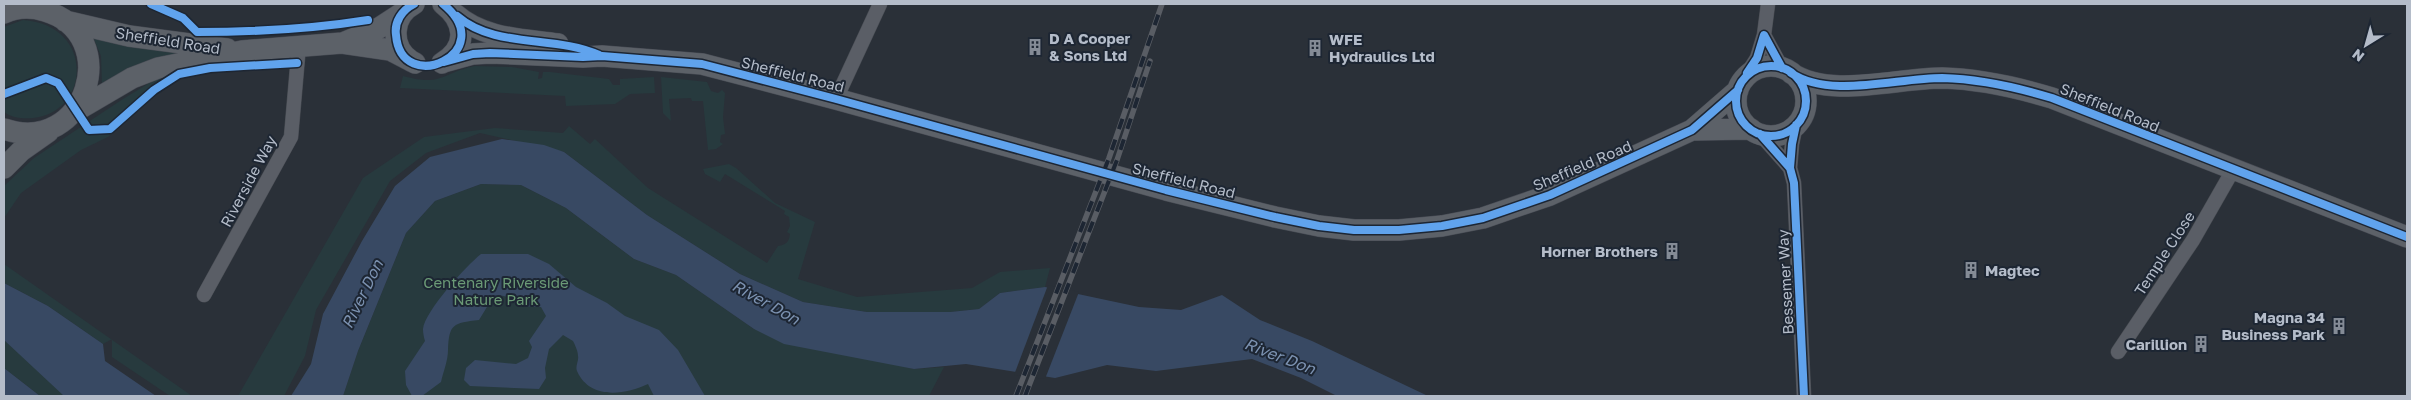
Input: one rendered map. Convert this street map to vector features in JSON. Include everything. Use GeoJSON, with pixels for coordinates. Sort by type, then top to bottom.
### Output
{"type":"FeatureCollection","features":[{"type":"Feature","properties":{"kind":"main road","name":"Sheffield Road"},"geometry":{"type":"LineString","coordinates":[[342,43],[379,28],[410,7]]}},
{"type":"Feature","properties":{"kind":"main road"},"geometry":{"type":"LineString","coordinates":[[410,7],[395,31],[396,41],[405,57],[415,63]]}},
{"type":"Feature","properties":{"kind":"main road","name":"Sheffield Road"},"geometry":{"type":"LineString","coordinates":[[4,13],[23,8],[52,13],[129,36],[242,52]]}},
{"type":"Feature","properties":{"kind":"main road","name":"Sheffield Road"},"geometry":{"type":"LineString","coordinates":[[450,9],[466,24],[477,30],[511,38],[583,47],[602,56]]}},
{"type":"Feature","properties":{"kind":"main road"},"geometry":{"type":"LineString","coordinates":[[444,62],[457,50],[461,39],[460,24],[450,9]]}},
{"type":"Feature","properties":{"kind":"main road"},"geometry":{"type":"LineString","coordinates":[[52,13],[83,44],[88,65],[87,87],[74,112]]}},
{"type":"Feature","properties":{"kind":"main road","name":"Sheffield Road"},"geometry":{"type":"LineString","coordinates":[[4,168],[21,151],[74,112],[132,78],[158,68],[242,52],[299,45],[342,43],[390,50],[415,63],[427,66],[473,54],[490,53],[583,57],[602,56],[702,64],[1166,190],[1275,217],[1319,226],[1354,230],[1399,230],[1442,226],[1483,218],[1550,195],[1692,130],[1741,85]]}},
{"type":"Feature","properties":{"kind":"main road"},"geometry":{"type":"LineString","coordinates":[[1767,66],[1786,70],[1797,78],[1804,91],[1806,106],[1798,123],[1777,135],[1755,132],[1738,112],[1736,100],[1741,85],[1758,68],[1767,66]]}},
{"type":"Feature","properties":{"kind":"main road","name":"Sheffield Road"},"geometry":{"type":"LineString","coordinates":[[1786,70],[1814,84],[1842,87],[1909,79],[1943,78],[1979,81],[2018,88],[2052,98],[2407,237]]}},
{"type":"Feature","properties":{"kind":"main road","name":"Sheffield Road"},"geometry":{"type":"LineString","coordinates":[[1798,123],[1824,98],[1842,87]]}},
{"type":"Feature","properties":{"kind":"main road"},"geometry":{"type":"LineString","coordinates":[[4,129],[27,134],[54,127]]}},
{"type":"Feature","properties":{"kind":"main road","name":"Sheffield Road"},"geometry":{"type":"LineString","coordinates":[[1692,130],[1755,132]]}},
{"type":"Feature","properties":{"kind":"street"},"geometry":{"type":"LineString","coordinates":[[836,99],[880,4]]}},
{"type":"Feature","properties":{"kind":"street"},"geometry":{"type":"LineString","coordinates":[[1741,85],[1757,58],[1764,35],[1768,4]]}},
{"type":"Feature","properties":{"kind":"street"},"geometry":{"type":"LineString","coordinates":[[1764,35],[1786,70]]}},
{"type":"Feature","properties":{"kind":"street","name":"Riverside Way"},"geometry":{"type":"LineString","coordinates":[[204,294],[291,137],[299,45]]}},
{"type":"Feature","properties":{"kind":"street","name":"Bessemer Way"},"geometry":{"type":"LineString","coordinates":[[1798,123],[1792,144],[1790,168],[1794,183],[1804,396]]}},
{"type":"Feature","properties":{"kind":"street"},"geometry":{"type":"LineString","coordinates":[[1755,132],[1790,168]]}},
{"type":"Feature","properties":{"kind":"street","name":"Temple Close"},"geometry":{"type":"LineString","coordinates":[[2118,352],[2192,240],[2234,170]]}},
{"type":"Feature","properties":{"kind":"green space"},"geometry":{"type":"Polygon","coordinates":[[[23,20],[46,25],[63,37],[73,52],[77,69],[74,86],[66,101],[52,112],[33,118],[18,118],[4,112],[4,27],[23,20]]]}},
{"type":"Feature","properties":{"kind":"green space"},"geometry":{"type":"Polygon","coordinates":[[[93,37],[195,54],[165,56],[130,70],[102,85],[101,56],[93,37]]]}},
{"type":"Feature","properties":{"kind":"green space"},"geometry":{"type":"Polygon","coordinates":[[[475,66],[512,67],[539,72],[538,79],[542,78],[543,72],[550,72],[609,79],[613,85],[620,85],[620,79],[654,77],[655,93],[630,94],[615,104],[566,106],[565,96],[400,88],[403,76],[434,80],[475,66]]]}},
{"type":"Feature","properties":{"kind":"green space"},"geometry":{"type":"Polygon","coordinates":[[[182,71],[183,77],[159,91],[108,137],[81,150],[21,193],[4,218],[4,186],[34,158],[156,79],[182,71]]]}},
{"type":"Feature","properties":{"kind":"green space"},"geometry":{"type":"Polygon","coordinates":[[[661,77],[707,82],[711,91],[718,93],[722,90],[725,93],[723,117],[725,134],[721,135],[720,142],[723,144],[716,149],[708,150],[703,101],[692,101],[691,98],[669,99],[671,121],[663,113],[661,77]]]}},
{"type":"Feature","properties":{"kind":"green space"},"geometry":{"type":"Polygon","coordinates":[[[569,126],[590,144],[595,139],[648,188],[767,263],[778,246],[787,243],[789,239],[790,234],[787,232],[790,226],[789,217],[784,214],[785,211],[725,174],[720,182],[705,174],[703,169],[729,164],[736,168],[775,203],[815,222],[798,279],[857,297],[972,288],[1000,272],[1050,268],[1045,287],[1000,293],[979,309],[950,312],[867,312],[803,302],[740,274],[647,215],[564,152],[480,133],[426,153],[390,181],[316,310],[305,356],[284,396],[238,396],[363,178],[424,137],[495,128],[563,133],[569,126]]]}},
{"type":"Feature","properties":{"kind":"green space","name":"Centenary Riverside Nature Park"},"geometry":{"type":"Polygon","coordinates":[[[481,184],[521,185],[566,208],[634,259],[676,275],[754,329],[914,369],[944,367],[929,396],[343,396],[358,351],[406,233],[435,201],[481,184]]]}},
{"type":"Feature","properties":{"kind":"green space"},"geometry":{"type":"Polygon","coordinates":[[[4,264],[111,339],[103,344],[48,306],[4,283],[4,264]]]}},
{"type":"Feature","properties":{"kind":"green space"},"geometry":{"type":"Polygon","coordinates":[[[4,340],[65,396],[40,396],[4,368],[4,340]]]}},
{"type":"Feature","properties":{"kind":"green space"},"geometry":{"type":"Polygon","coordinates":[[[112,340],[192,396],[170,396],[112,357],[112,340]]]}},
{"type":"Feature","properties":{"kind":"water","name":"River Don"},"geometry":{"type":"Polygon","coordinates":[[[502,139],[544,145],[564,152],[647,215],[740,274],[803,302],[867,312],[950,312],[979,309],[1000,293],[1045,287],[1139,307],[1181,310],[1222,295],[1260,320],[1312,341],[1428,396],[1337,396],[1301,378],[1252,359],[1156,371],[1107,365],[1055,378],[966,364],[914,369],[784,344],[754,329],[676,275],[634,259],[566,208],[521,185],[481,184],[435,201],[406,233],[358,351],[343,396],[291,396],[311,364],[323,314],[362,241],[395,186],[430,157],[502,139]]]}},
{"type":"Feature","properties":{"kind":"water"},"geometry":{"type":"Polygon","coordinates":[[[481,254],[528,254],[549,264],[576,287],[607,303],[625,316],[659,330],[678,350],[705,396],[654,396],[648,384],[629,391],[599,391],[590,387],[577,371],[578,352],[573,341],[563,335],[549,349],[545,368],[546,378],[539,389],[470,386],[464,380],[466,368],[475,360],[516,364],[528,358],[532,347],[529,341],[546,316],[541,307],[518,306],[508,297],[499,295],[490,302],[479,320],[463,322],[454,326],[451,330],[441,382],[422,396],[412,396],[406,385],[405,371],[425,341],[423,329],[425,321],[447,289],[481,254]]]}},
{"type":"Feature","properties":{"kind":"water"},"geometry":{"type":"Polygon","coordinates":[[[4,283],[48,306],[103,344],[105,361],[156,396],[64,396],[4,340],[4,283]]]}},
{"type":"Feature","properties":{"kind":"water"},"geometry":{"type":"Polygon","coordinates":[[[4,368],[40,396],[4,396],[4,368]]]}},
{"type":"Feature","properties":{"kind":"pier"},"geometry":{"type":"Polygon","coordinates":[[[1048,285],[1079,292],[1045,379],[1014,375],[1048,285]]]}},
{"type":"Feature","properties":{"kind":"railway"},"geometry":{"type":"LineString","coordinates":[[1016,396],[1109,158],[1162,4]]}},
{"type":"Feature","properties":{"kind":"railway"},"geometry":{"type":"LineString","coordinates":[[1025,396],[1117,160],[1150,61]]}},
{"type":"Feature","properties":{"kind":"cycle path"},"geometry":{"type":"LineString","coordinates":[[151,4],[183,18],[197,32],[326,26],[368,20]]}},
{"type":"Feature","properties":{"kind":"cycle path"},"geometry":{"type":"LineString","coordinates":[[414,4],[400,17],[396,26],[396,35],[402,54],[414,63],[429,66],[444,61],[455,52],[461,38],[458,22],[443,4]]}},
{"type":"Feature","properties":{"kind":"cycle path"},"geometry":{"type":"LineString","coordinates":[[457,16],[472,26],[507,38],[564,45],[599,55]]}},
{"type":"Feature","properties":{"kind":"cycle path"},"geometry":{"type":"LineString","coordinates":[[1747,73],[1757,58],[1764,35],[1782,68]]}},
{"type":"Feature","properties":{"kind":"cycle path"},"geometry":{"type":"LineString","coordinates":[[444,62],[473,54],[490,53],[583,57],[602,56],[702,64],[1166,190],[1275,217],[1319,226],[1354,230],[1399,230],[1442,226],[1483,218],[1550,195],[1692,130],[1738,90]]}},
{"type":"Feature","properties":{"kind":"cycle path"},"geometry":{"type":"LineString","coordinates":[[4,94],[46,78],[58,83],[89,130],[110,129],[154,90],[179,74],[210,68],[297,63]]}},
{"type":"Feature","properties":{"kind":"cycle path"},"geometry":{"type":"LineString","coordinates":[[1771,66],[1790,72],[1800,82],[1806,101],[1800,120],[1790,130],[1771,136],[1752,130],[1742,120],[1736,101],[1742,82],[1752,72],[1771,66]]}},
{"type":"Feature","properties":{"kind":"cycle path"},"geometry":{"type":"LineString","coordinates":[[1791,73],[1807,81],[1825,85],[1864,85],[1942,78],[1984,82],[2025,90],[2052,98],[2407,237]]}},
{"type":"Feature","properties":{"kind":"cycle path"},"geometry":{"type":"LineString","coordinates":[[1760,134],[1790,168],[1796,125]]}},
{"type":"Feature","properties":{"kind":"cycle path"},"geometry":{"type":"LineString","coordinates":[[1790,168],[1794,183],[1804,396]]}},
{"type":"Feature","properties":{"kind":"place","name":"D A Cooper & Sons Ltd"},"geometry":{"type":"Point","coordinates":[1035,47]}},
{"type":"Feature","properties":{"kind":"place","name":"WFE Hydraulics Ltd"},"geometry":{"type":"Point","coordinates":[1315,48]}},
{"type":"Feature","properties":{"kind":"place","name":"Horner Brothers"},"geometry":{"type":"Point","coordinates":[1672,251]}},
{"type":"Feature","properties":{"kind":"place","name":"Magtec"},"geometry":{"type":"Point","coordinates":[1971,270]}},
{"type":"Feature","properties":{"kind":"place","name":"Magna 34 Business Park"},"geometry":{"type":"Point","coordinates":[2339,326]}},
{"type":"Feature","properties":{"kind":"place","name":"Carillion"},"geometry":{"type":"Point","coordinates":[2201,344]}}]}
